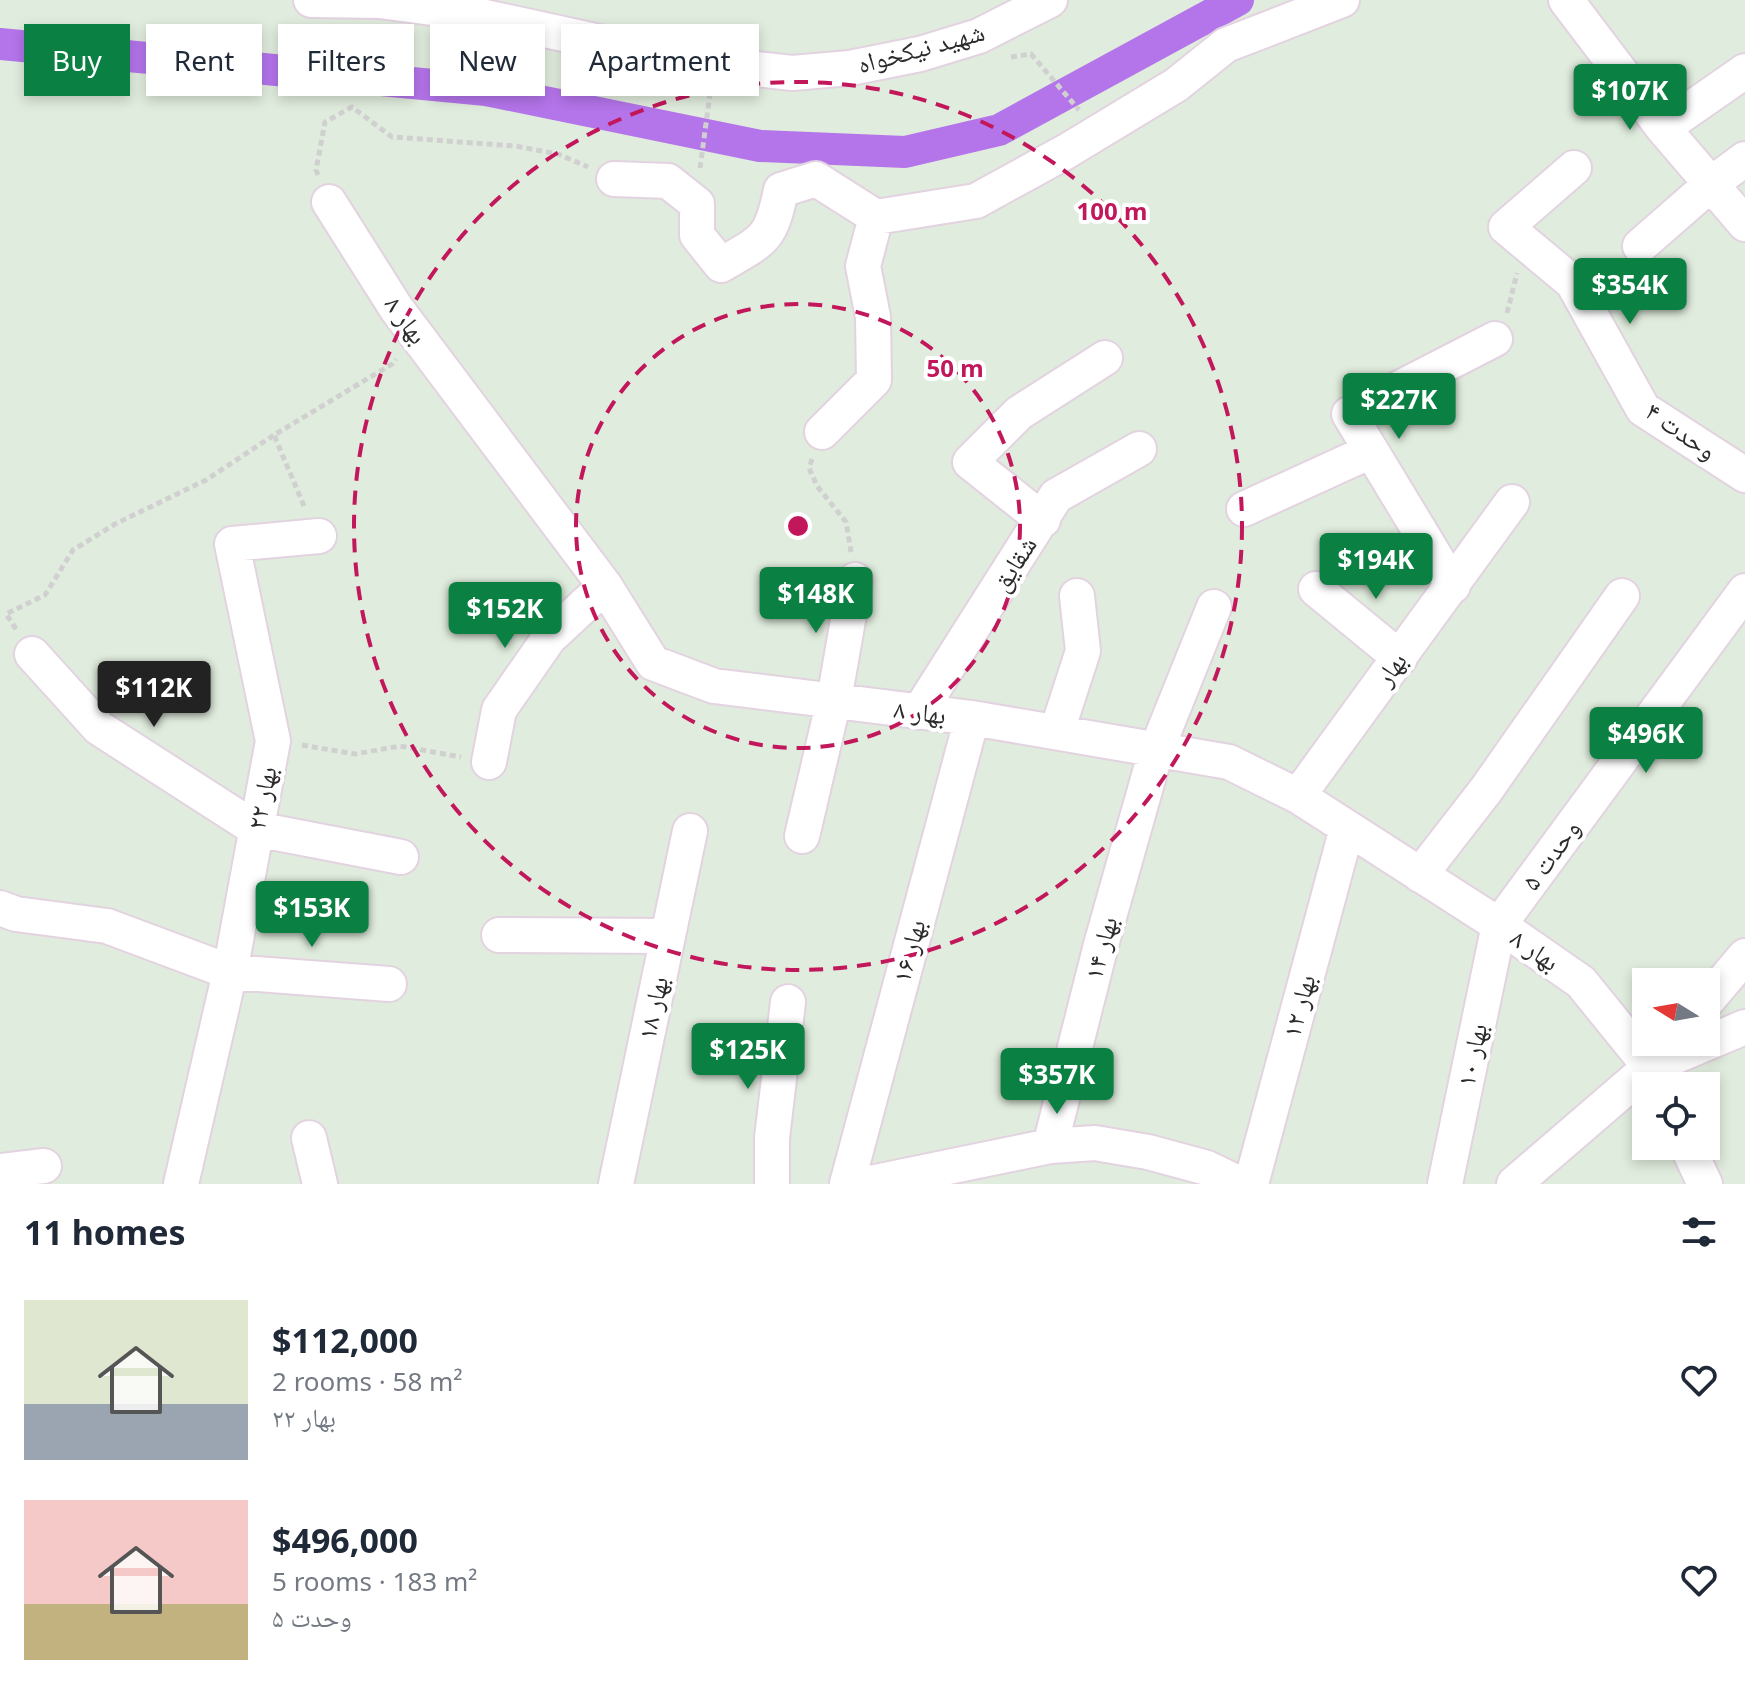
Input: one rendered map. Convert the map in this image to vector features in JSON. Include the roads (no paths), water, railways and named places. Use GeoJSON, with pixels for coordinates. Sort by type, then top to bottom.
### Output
{"type":"FeatureCollection","features":[{"type":"Feature","properties":{"kind":"street","name":"شهید نیکخواه"},"geometry":{"type":"LineString","coordinates":[[311,0],[379,1],[462,12],[637,50],[728,66],[792,73],[850,68],[920,54],[986,33],[1050,0]]}},
{"type":"Feature","properties":{"kind":"street"},"geometry":{"type":"LineString","coordinates":[[614,179],[668,181],[697,204],[697,235],[721,265],[758,243],[774,224],[781,190],[816,179],[876,217],[976,201],[1067,151],[1176,85],[1226,45],[1342,0]]}},
{"type":"Feature","properties":{"kind":"street"},"geometry":{"type":"LineString","coordinates":[[1566,0],[1663,128],[1745,224]]}},
{"type":"Feature","properties":{"kind":"street"},"geometry":{"type":"LineString","coordinates":[[1663,128],[1745,71]]}},
{"type":"Feature","properties":{"kind":"street"},"geometry":{"type":"LineString","coordinates":[[1640,246],[1711,184],[1745,159]]}},
{"type":"Feature","properties":{"kind":"street","name":"وحدت ۴"},"geometry":{"type":"LineString","coordinates":[[1574,168],[1506,227],[1573,283],[1643,409],[1743,470]]}},
{"type":"Feature","properties":{"kind":"street","name":"بهار ۸"},"geometry":{"type":"LineString","coordinates":[[329,202],[396,308],[605,586],[653,663],[714,686],[972,718],[1229,762],[1298,796],[1499,925],[1581,982],[1650,1072]]}},
{"type":"Feature","properties":{"kind":"street"},"geometry":{"type":"LineString","coordinates":[[822,432],[874,380],[873,317],[863,266],[876,217]]}},
{"type":"Feature","properties":{"kind":"street"},"geometry":{"type":"LineString","coordinates":[[1453,586],[1349,414],[1495,339]]}},
{"type":"Feature","properties":{"kind":"street"},"geometry":{"type":"LineString","coordinates":[[1043,520],[970,462],[1019,413],[1105,358]]}},
{"type":"Feature","properties":{"kind":"street","name":"شقایق"},"geometry":{"type":"LineString","coordinates":[[919,712],[1056,496],[1139,449]]}},
{"type":"Feature","properties":{"kind":"street"},"geometry":{"type":"LineString","coordinates":[[1244,509],[1371,451]]}},
{"type":"Feature","properties":{"kind":"street","name":"بهار"},"geometry":{"type":"LineString","coordinates":[[1298,796],[1512,502]]}},
{"type":"Feature","properties":{"kind":"street","name":"بهار ۲۲"},"geometry":{"type":"LineString","coordinates":[[181,1184],[230,972],[273,741],[232,544],[319,536]]}},
{"type":"Feature","properties":{"kind":"street"},"geometry":{"type":"LineString","coordinates":[[802,836],[834,700],[855,580]]}},
{"type":"Feature","properties":{"kind":"street"},"geometry":{"type":"LineString","coordinates":[[489,762],[499,710],[549,638],[605,586]]}},
{"type":"Feature","properties":{"kind":"street"},"geometry":{"type":"LineString","coordinates":[[1316,589],[1400,658]]}},
{"type":"Feature","properties":{"kind":"street","name":"وحدت ۵"},"geometry":{"type":"LineString","coordinates":[[1499,925],[1745,591]]}},
{"type":"Feature","properties":{"kind":"street"},"geometry":{"type":"LineString","coordinates":[[1057,731],[1083,651],[1077,596]]}},
{"type":"Feature","properties":{"kind":"street"},"geometry":{"type":"LineString","coordinates":[[1420,875],[1486,790],[1622,596]]}},
{"type":"Feature","properties":{"kind":"street","name":"بهار ۱۴"},"geometry":{"type":"LineString","coordinates":[[1050,1146],[1101,945],[1156,751],[1214,607]]}},
{"type":"Feature","properties":{"kind":"street"},"geometry":{"type":"LineString","coordinates":[[32,654],[99,728],[256,829],[401,857]]}},
{"type":"Feature","properties":{"kind":"street","name":"بهار ۱۶"},"geometry":{"type":"LineString","coordinates":[[847,1184],[972,718]]}},
{"type":"Feature","properties":{"kind":"street","name":"بهار ۱۲"},"geometry":{"type":"LineString","coordinates":[[1251,1184],[1347,828]]}},
{"type":"Feature","properties":{"kind":"street","name":"بهار ۱۸"},"geometry":{"type":"LineString","coordinates":[[616,1184],[690,831]]}},
{"type":"Feature","properties":{"kind":"street"},"geometry":{"type":"LineString","coordinates":[[0,908],[16,914],[107,926],[230,972],[389,984]]}},
{"type":"Feature","properties":{"kind":"street","name":"بهار ۱۰"},"geometry":{"type":"LineString","coordinates":[[1445,1184],[1499,925]]}},
{"type":"Feature","properties":{"kind":"street"},"geometry":{"type":"LineString","coordinates":[[499,935],[668,936]]}},
{"type":"Feature","properties":{"kind":"street"},"geometry":{"type":"LineString","coordinates":[[1720,985],[1745,956]]}},
{"type":"Feature","properties":{"kind":"street"},"geometry":{"type":"LineString","coordinates":[[772,1184],[772,1138],[788,1002]]}},
{"type":"Feature","properties":{"kind":"street"},"geometry":{"type":"LineString","coordinates":[[1663,1072],[1745,1027]]}},
{"type":"Feature","properties":{"kind":"street"},"geometry":{"type":"LineString","coordinates":[[1514,1184],[1632,1094]]}},
{"type":"Feature","properties":{"kind":"street"},"geometry":{"type":"LineString","coordinates":[[309,1138],[320,1184]]}},
{"type":"Feature","properties":{"kind":"street"},"geometry":{"type":"LineString","coordinates":[[866,1184],[1050,1146],[1095,1143],[1151,1168],[1207,1168],[1240,1184]]}},
{"type":"Feature","properties":{"kind":"street"},"geometry":{"type":"LineString","coordinates":[[1694,1160],[1705,1184]]}},
{"type":"Feature","properties":{"kind":"street"},"geometry":{"type":"LineString","coordinates":[[0,1171],[44,1166]]}},
{"type":"Feature","properties":{"kind":"waterway"},"geometry":{"type":"LineString","coordinates":[[0,44],[486,90],[760,146],[905,152],[999,130],[1238,0]]}}]}
